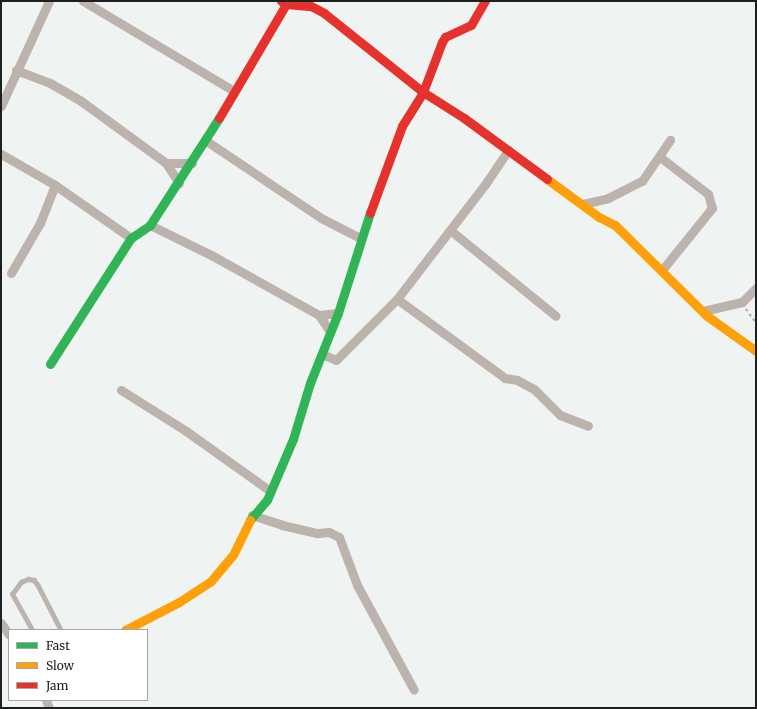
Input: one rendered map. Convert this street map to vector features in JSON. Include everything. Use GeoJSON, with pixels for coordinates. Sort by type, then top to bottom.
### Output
{"type":"FeatureCollection","features":[{"type":"Feature","properties":{"kind":"street"},"geometry":{"type":"LineString","coordinates":[[1,106],[16,70],[49,1]]}},
{"type":"Feature","properties":{"kind":"street"},"geometry":{"type":"LineString","coordinates":[[83,1],[234,91]]}},
{"type":"Feature","properties":{"kind":"street"},"geometry":{"type":"LineString","coordinates":[[127,629],[179,602],[211,581],[233,555],[252,515],[260,510],[270,492],[293,439],[310,383],[338,313],[360,238],[402,126],[423,92],[445,37],[471,25],[485,1]]}},
{"type":"Feature","properties":{"kind":"street"},"geometry":{"type":"LineString","coordinates":[[50,364],[131,238],[150,225],[192,163],[285,2],[311,6],[324,13],[423,92],[508,150],[599,217],[615,225],[703,311],[756,351]]}},
{"type":"Feature","properties":{"kind":"street"},"geometry":{"type":"LineString","coordinates":[[16,70],[50,83],[81,101],[166,163],[179,183]]}},
{"type":"Feature","properties":{"kind":"street"},"geometry":{"type":"LineString","coordinates":[[205,140],[321,218],[360,238]]}},
{"type":"Feature","properties":{"kind":"street"},"geometry":{"type":"LineString","coordinates":[[583,204],[608,198],[642,181],[660,157],[670,140]]}},
{"type":"Feature","properties":{"kind":"street"},"geometry":{"type":"LineString","coordinates":[[322,354],[336,360],[397,299],[450,230],[508,150]]}},
{"type":"Feature","properties":{"kind":"street"},"geometry":{"type":"LineString","coordinates":[[1,154],[55,186],[131,238]]}},
{"type":"Feature","properties":{"kind":"street"},"geometry":{"type":"LineString","coordinates":[[660,157],[708,194],[712,208],[662,270]]}},
{"type":"Feature","properties":{"kind":"street"},"geometry":{"type":"LineString","coordinates":[[166,163],[192,163]]}},
{"type":"Feature","properties":{"kind":"street"},"geometry":{"type":"LineString","coordinates":[[11,273],[40,223],[55,186]]}},
{"type":"Feature","properties":{"kind":"street"},"geometry":{"type":"LineString","coordinates":[[150,225],[212,256],[319,315],[330,332]]}},
{"type":"Feature","properties":{"kind":"street"},"geometry":{"type":"LineString","coordinates":[[450,230],[556,316]]}},
{"type":"Feature","properties":{"kind":"street"},"geometry":{"type":"LineString","coordinates":[[703,311],[742,302],[756,288]]}},
{"type":"Feature","properties":{"kind":"street"},"geometry":{"type":"LineString","coordinates":[[397,299],[505,378],[517,380],[534,389],[560,415],[588,426]]}},
{"type":"Feature","properties":{"kind":"street"},"geometry":{"type":"LineString","coordinates":[[319,315],[338,313]]}},
{"type":"Feature","properties":{"kind":"street"},"geometry":{"type":"LineString","coordinates":[[121,390],[186,431],[270,492]]}},
{"type":"Feature","properties":{"kind":"street"},"geometry":{"type":"LineString","coordinates":[[252,515],[282,525],[318,533],[329,532],[340,537],[356,585],[414,690]]}},
{"type":"Feature","properties":{"kind":"street"},"geometry":{"type":"LineString","coordinates":[[1,623],[8,634]]}},
{"type":"Feature","properties":{"kind":"lane"},"geometry":{"type":"LineString","coordinates":[[31,629],[12,594],[21,582],[28,580],[34,580],[38,585],[60,629]]}},
{"type":"Feature","properties":{"kind":"path"},"geometry":{"type":"LineString","coordinates":[[742,302],[756,323]]}},
{"type":"Feature","properties":{"kind":"traffic: fast"},"geometry":{"type":"LineString","coordinates":[[50,364],[131,238],[150,225],[219,118]]}},
{"type":"Feature","properties":{"kind":"traffic: fast"},"geometry":{"type":"LineString","coordinates":[[250,520],[267,500],[293,439],[310,383],[338,313],[370,213]]}},
{"type":"Feature","properties":{"kind":"traffic: slow"},"geometry":{"type":"LineString","coordinates":[[547,179],[599,217],[615,225],[707,316],[756,351]]}},
{"type":"Feature","properties":{"kind":"traffic: slow"},"geometry":{"type":"LineString","coordinates":[[127,629],[179,602],[211,581],[233,555],[250,520]]}},
{"type":"Feature","properties":{"kind":"traffic: jam"},"geometry":{"type":"LineString","coordinates":[[281,1],[286,4],[311,6],[324,13],[423,92],[464,118],[547,179]]}},
{"type":"Feature","properties":{"kind":"traffic: jam"},"geometry":{"type":"LineString","coordinates":[[219,118],[288,1]]}},
{"type":"Feature","properties":{"kind":"traffic: jam"},"geometry":{"type":"LineString","coordinates":[[370,213],[402,126],[423,92],[442,42],[445,37],[471,25],[485,1]]}}]}
